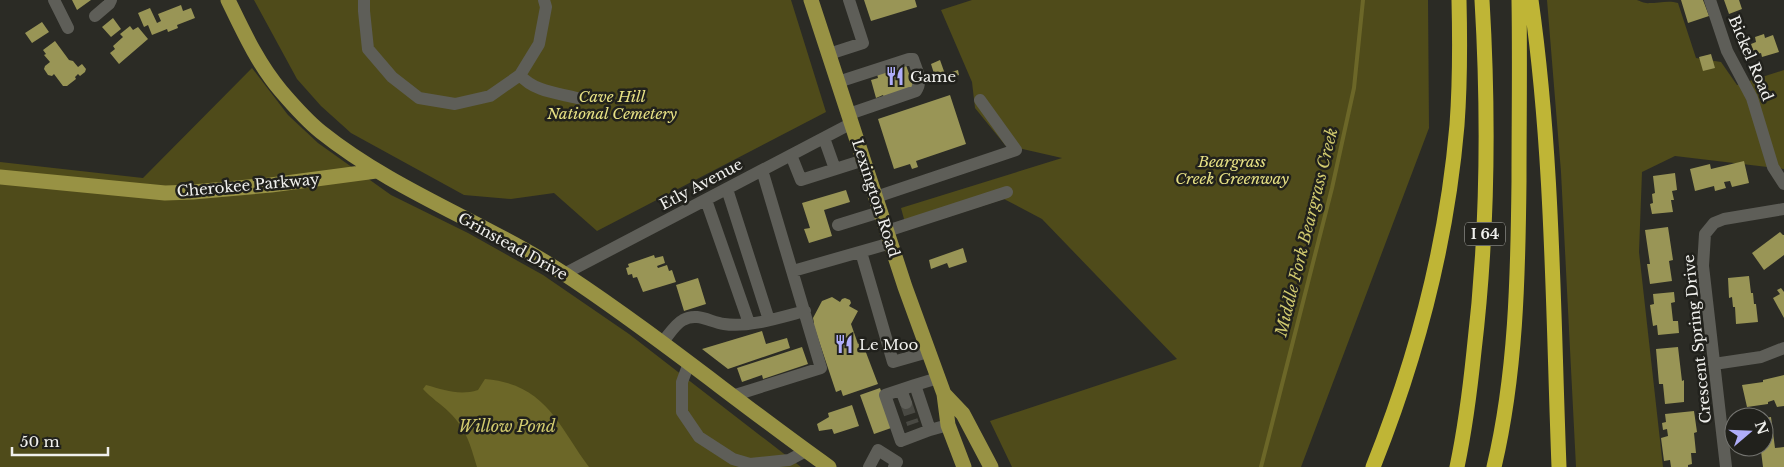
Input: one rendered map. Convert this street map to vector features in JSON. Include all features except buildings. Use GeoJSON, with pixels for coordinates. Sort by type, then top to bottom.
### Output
{"type":"FeatureCollection","features":[{"type":"Feature","properties":{"kind":"highway"},"geometry":{"type":"LineString","coordinates":[[1373,467],[1392,419],[1415,347],[1431,291],[1441,240],[1457,123],[1459,0]]}},
{"type":"Feature","properties":{"kind":"highway","name":"I 64"},"geometry":{"type":"LineString","coordinates":[[1457,467],[1469,399],[1480,301],[1486,213],[1488,133],[1482,0]]}},
{"type":"Feature","properties":{"kind":"highway","name":"I 64"},"geometry":{"type":"LineString","coordinates":[[1494,467],[1503,429],[1516,315],[1519,207],[1519,0]]}},
{"type":"Feature","properties":{"kind":"highway"},"geometry":{"type":"LineString","coordinates":[[1531,0],[1540,70],[1546,144],[1559,467]]}},
{"type":"Feature","properties":{"kind":"main road","name":"Grinstead Drive"},"geometry":{"type":"LineString","coordinates":[[228,0],[253,50],[279,89],[320,132],[400,186],[526,250],[613,306],[830,467]]}},
{"type":"Feature","properties":{"kind":"main road","name":"Lexington Road"},"geometry":{"type":"LineString","coordinates":[[812,0],[878,205],[944,394],[948,425],[964,467]]}},
{"type":"Feature","properties":{"kind":"main road","name":"Cherokee Parkway"},"geometry":{"type":"LineString","coordinates":[[0,178],[174,192],[271,185],[376,171]]}},
{"type":"Feature","properties":{"kind":"main road","name":"Lexington Road"},"geometry":{"type":"LineString","coordinates":[[944,394],[963,414],[991,467]]}},
{"type":"Feature","properties":{"kind":"street"},"geometry":{"type":"LineString","coordinates":[[54,0],[68,28]]}},
{"type":"Feature","properties":{"kind":"street"},"geometry":{"type":"LineString","coordinates":[[95,16],[111,0]]}},
{"type":"Feature","properties":{"kind":"street"},"geometry":{"type":"LineString","coordinates":[[364,0],[368,49],[392,78],[419,98],[455,104],[490,96],[520,75],[539,44],[546,7],[544,0]]}},
{"type":"Feature","properties":{"kind":"street"},"geometry":{"type":"LineString","coordinates":[[829,54],[863,43],[849,0]]}},
{"type":"Feature","properties":{"kind":"street","name":"Bickel Road"},"geometry":{"type":"LineString","coordinates":[[1710,0],[1727,51],[1752,98],[1773,167],[1784,184]]}},
{"type":"Feature","properties":{"kind":"street","name":"Etly Avenue"},"geometry":{"type":"LineString","coordinates":[[564,274],[824,138],[850,119],[916,91],[920,86],[920,79],[913,59],[838,82]]}},
{"type":"Feature","properties":{"kind":"street"},"geometry":{"type":"LineString","coordinates":[[520,75],[527,83],[537,88],[577,98]]}},
{"type":"Feature","properties":{"kind":"street"},"geometry":{"type":"LineString","coordinates":[[838,225],[878,205],[1016,150],[980,100]]}},
{"type":"Feature","properties":{"kind":"street"},"geometry":{"type":"LineString","coordinates":[[824,138],[835,169]]}},
{"type":"Feature","properties":{"kind":"street"},"geometry":{"type":"LineString","coordinates":[[791,155],[801,180],[864,160]]}},
{"type":"Feature","properties":{"kind":"street"},"geometry":{"type":"LineString","coordinates":[[732,396],[821,368],[762,170]]}},
{"type":"Feature","properties":{"kind":"street"},"geometry":{"type":"LineString","coordinates":[[727,188],[769,320]]}},
{"type":"Feature","properties":{"kind":"street"},"geometry":{"type":"LineString","coordinates":[[793,271],[861,252],[889,237],[1007,192]]}},
{"type":"Feature","properties":{"kind":"street"},"geometry":{"type":"LineString","coordinates":[[706,200],[749,323]]}},
{"type":"Feature","properties":{"kind":"street","name":"Crescent Spring Drive"},"geometry":{"type":"LineString","coordinates":[[1726,467],[1703,266],[1705,234],[1714,223],[1724,218],[1784,209]]}},
{"type":"Feature","properties":{"kind":"street"},"geometry":{"type":"LineString","coordinates":[[861,252],[893,362],[928,352]]}},
{"type":"Feature","properties":{"kind":"street"},"geometry":{"type":"LineString","coordinates":[[662,343],[681,320],[692,317],[709,319],[725,324],[749,323],[805,311]]}},
{"type":"Feature","properties":{"kind":"street"},"geometry":{"type":"LineString","coordinates":[[1714,364],[1761,357],[1784,348]]}},
{"type":"Feature","properties":{"kind":"street"},"geometry":{"type":"LineString","coordinates":[[689,363],[682,382],[682,412],[699,437],[733,458],[750,464],[789,460],[806,451]]}},
{"type":"Feature","properties":{"kind":"street"},"geometry":{"type":"LineString","coordinates":[[901,440],[885,395],[938,378]]}},
{"type":"Feature","properties":{"kind":"street"},"geometry":{"type":"LineString","coordinates":[[915,385],[930,430]]}},
{"type":"Feature","properties":{"kind":"street"},"geometry":{"type":"LineString","coordinates":[[901,390],[906,403]]}},
{"type":"Feature","properties":{"kind":"street"},"geometry":{"type":"LineString","coordinates":[[869,467],[878,450],[891,462],[901,440],[914,430],[930,430],[948,425]]}},
{"type":"Feature","properties":{"kind":"green space","name":"Cave Hill National Cemetery"},"geometry":{"type":"Polygon","coordinates":[[[254,0],[791,0],[826,112],[597,231],[554,193],[511,199],[464,195],[351,133],[321,106],[297,79],[254,0]]]}},
{"type":"Feature","properties":{"kind":"green space","name":"Beargrass Creek Greenway"},"geometry":{"type":"Polygon","coordinates":[[[972,0],[1428,0],[1429,128],[1301,467],[1012,467],[990,421],[1177,359],[1042,219],[1004,199],[907,230],[901,208],[1062,158],[1005,145],[975,108],[972,82],[941,10],[972,0]]]}},
{"type":"Feature","properties":{"kind":"green space"},"geometry":{"type":"Polygon","coordinates":[[[1547,0],[1675,2],[1678,3],[1696,58],[1721,62],[1737,85],[1784,70],[1784,169],[1675,156],[1642,172],[1639,252],[1663,467],[1576,467],[1561,172],[1547,0]]]}},
{"type":"Feature","properties":{"kind":"green space"},"geometry":{"type":"Polygon","coordinates":[[[252,68],[288,115],[318,143],[391,195],[468,233],[543,275],[629,334],[801,467],[0,467],[0,162],[143,178],[252,68]]]}},
{"type":"Feature","properties":{"kind":"water","name":"Willow Pond"},"geometry":{"type":"Polygon","coordinates":[[[485,379],[506,382],[523,389],[537,398],[559,422],[589,467],[477,467],[470,444],[460,425],[449,412],[423,389],[426,385],[452,392],[471,392],[478,390],[485,379]]]}},
{"type":"Feature","properties":{"kind":"waterway","name":"Middle Fork Beargrass Creek"},"geometry":{"type":"LineString","coordinates":[[1261,467],[1332,188],[1354,88],[1363,0]]}},
{"type":"Feature","properties":{"kind":"tunnel"},"geometry":{"type":"LineString","coordinates":[[906,403],[913,424]]}},
{"type":"Feature","properties":{"kind":"place","name":"Game"},"geometry":{"type":"Point","coordinates":[895,76]}},
{"type":"Feature","properties":{"kind":"place","name":"Le Moo"},"geometry":{"type":"Point","coordinates":[844,344]}}]}
